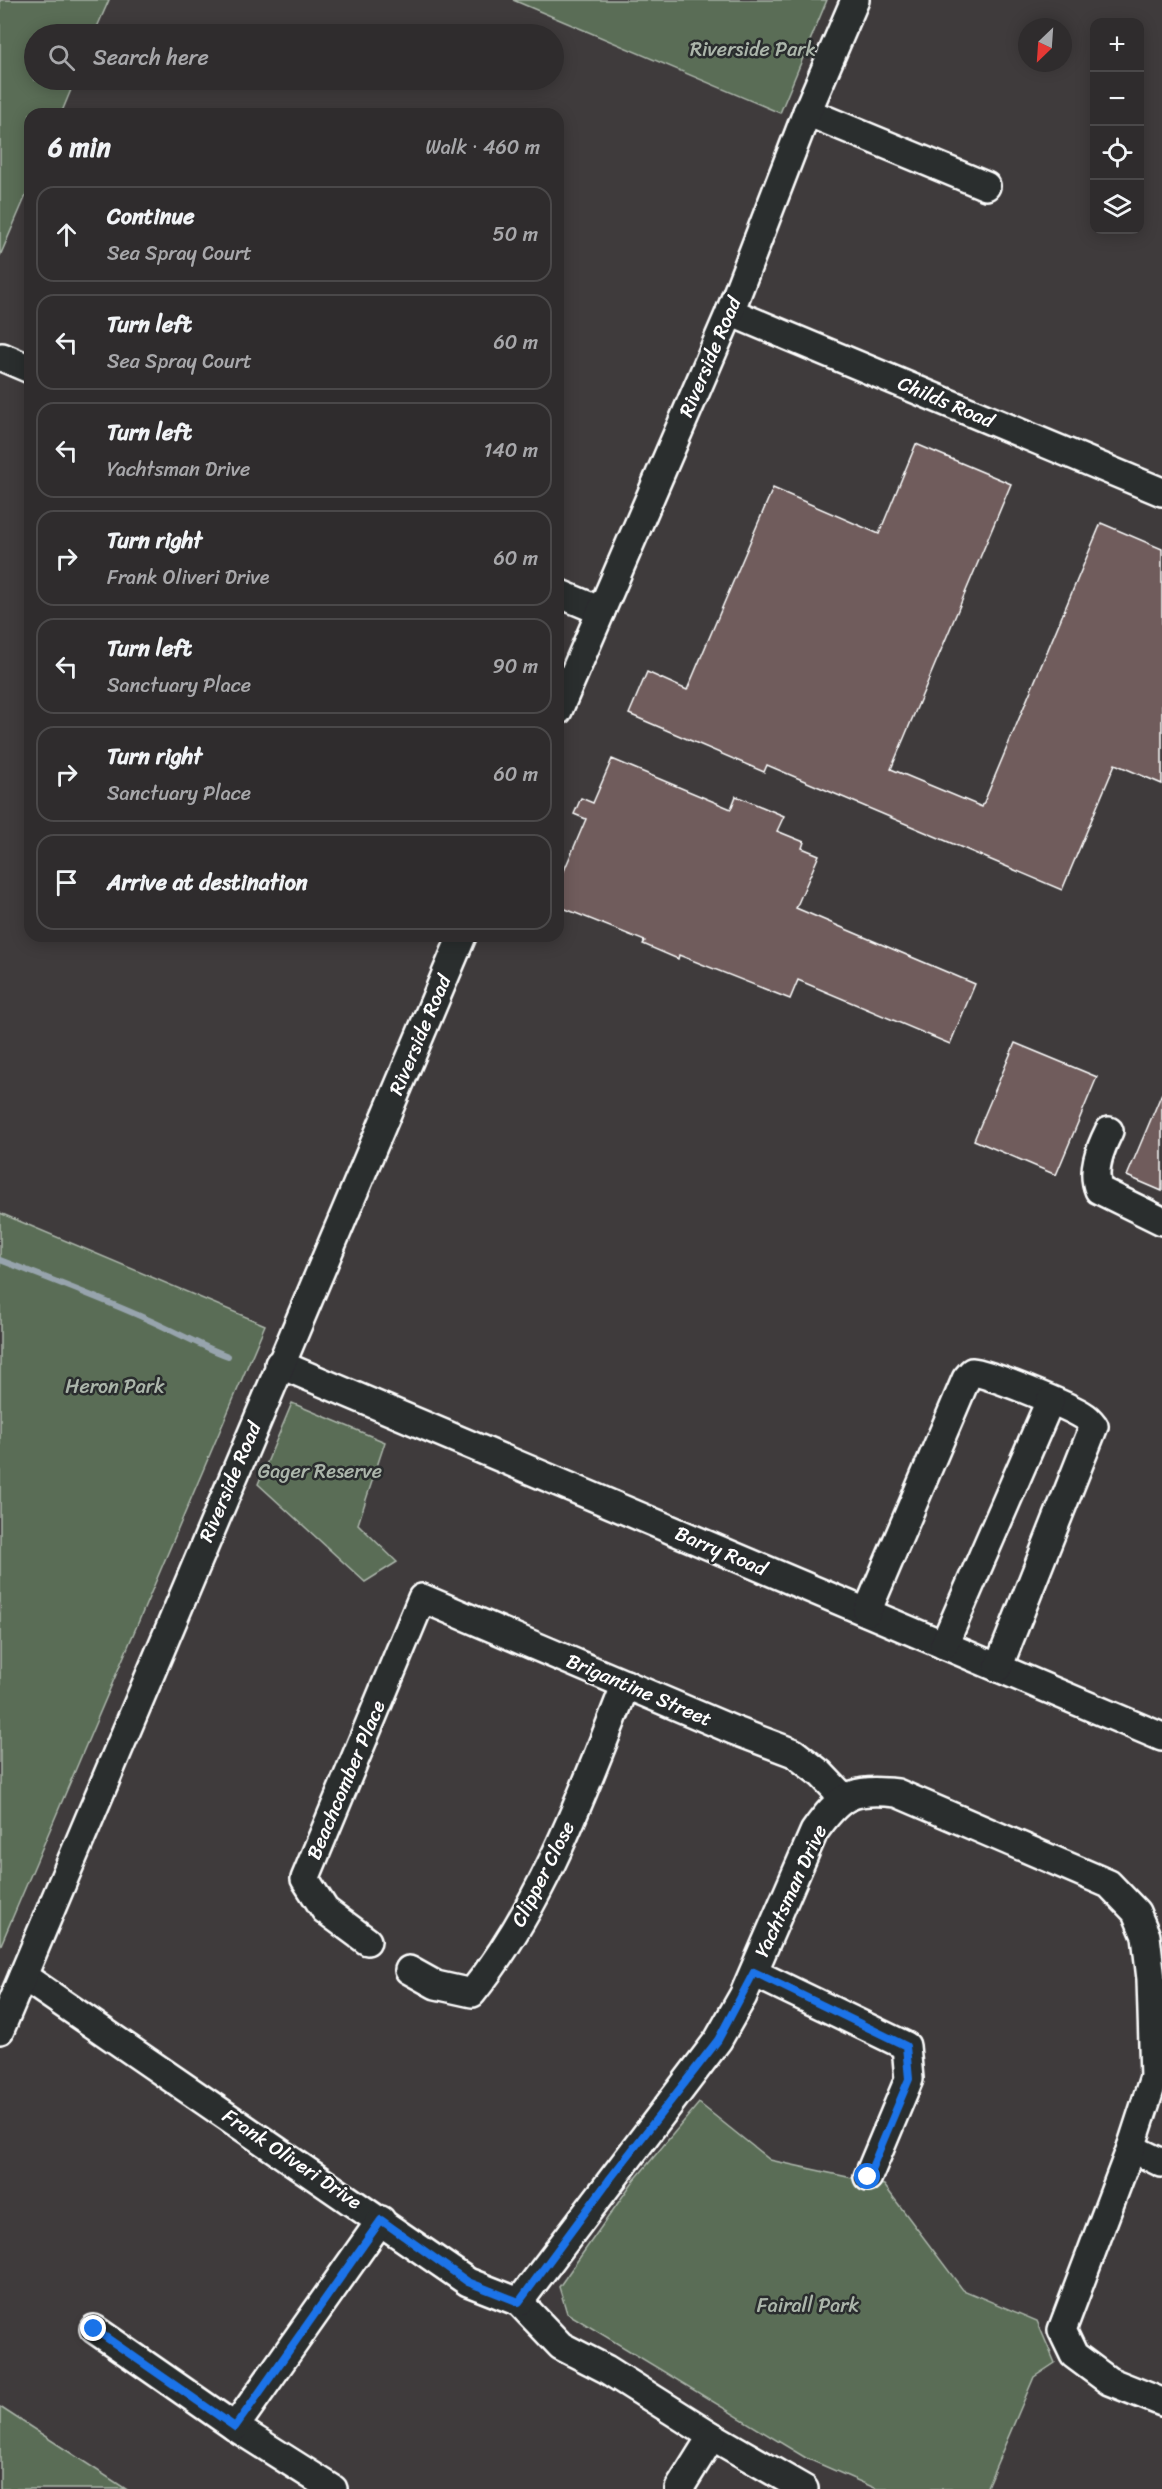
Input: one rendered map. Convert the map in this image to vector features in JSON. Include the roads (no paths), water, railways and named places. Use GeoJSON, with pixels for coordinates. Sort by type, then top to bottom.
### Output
{"type":"FeatureCollection","features":[{"type":"Feature","properties":{"kind":"street","name":"Riverside Road"},"geometry":{"type":"LineString","coordinates":[[564,697],[730,312],[807,112],[855,0]]}},
{"type":"Feature","properties":{"kind":"street"},"geometry":{"type":"LineString","coordinates":[[807,112],[986,186]]}},
{"type":"Feature","properties":{"kind":"street","name":"Childs Road"},"geometry":{"type":"LineString","coordinates":[[730,312],[1162,492]]}},
{"type":"Feature","properties":{"kind":"street"},"geometry":{"type":"LineString","coordinates":[[2,357],[24,366]]}},
{"type":"Feature","properties":{"kind":"street"},"geometry":{"type":"LineString","coordinates":[[564,596],[600,611]]}},
{"type":"Feature","properties":{"kind":"street","name":"Riverside Road"},"geometry":{"type":"LineString","coordinates":[[0,2030],[459,942]]}},
{"type":"Feature","properties":{"kind":"street"},"geometry":{"type":"LineString","coordinates":[[1109,1131],[1101,1146],[1097,1164],[1095,1181],[1099,1190],[1162,1221]]}},
{"type":"Feature","properties":{"kind":"street","name":"Barry Road"},"geometry":{"type":"LineString","coordinates":[[279,1365],[1162,1737]]}},
{"type":"Feature","properties":{"kind":"street"},"geometry":{"type":"LineString","coordinates":[[867,1612],[966,1379],[972,1372],[979,1372],[1083,1415],[1094,1426],[998,1668]]}},
{"type":"Feature","properties":{"kind":"street"},"geometry":{"type":"LineString","coordinates":[[944,1645],[1050,1401]]}},
{"type":"Feature","properties":{"kind":"street","name":"Brigantine Street"},"geometry":{"type":"LineString","coordinates":[[422,1598],[794,1753],[821,1774],[844,1798]]}},
{"type":"Feature","properties":{"kind":"street","name":"Beachcomber Place"},"geometry":{"type":"LineString","coordinates":[[367,1941],[325,1910],[305,1878],[422,1598]]}},
{"type":"Feature","properties":{"kind":"street","name":"Clipper Close"},"geometry":{"type":"LineString","coordinates":[[409,1970],[436,1985],[472,1993],[499,1960],[564,1840],[626,1684]]}},
{"type":"Feature","properties":{"kind":"street"},"geometry":{"type":"LineString","coordinates":[[844,1798],[869,1790],[897,1793],[1109,1884],[1154,1935],[1151,1979],[1154,2077],[1131,2148],[1062,2330],[1074,2355],[1109,2381],[1162,2402]]}},
{"type":"Feature","properties":{"kind":"street","name":"Yachtsman Drive"},"geometry":{"type":"LineString","coordinates":[[519,2302],[609,2180],[718,2040],[754,1972],[814,1832],[827,1813],[844,1798]]}},
{"type":"Feature","properties":{"kind":"street"},"geometry":{"type":"LineString","coordinates":[[754,1972],[906,2046],[909,2079],[868,2177]]}},
{"type":"Feature","properties":{"kind":"street","name":"Frank Oliveri Drive"},"geometry":{"type":"LineString","coordinates":[[23,1976],[468,2282],[519,2302],[561,2346],[606,2369],[711,2436],[804,2489]]}},
{"type":"Feature","properties":{"kind":"street"},"geometry":{"type":"LineString","coordinates":[[1131,2148],[1162,2163]]}},
{"type":"Feature","properties":{"kind":"street"},"geometry":{"type":"LineString","coordinates":[[235,2427],[381,2220]]}},
{"type":"Feature","properties":{"kind":"street"},"geometry":{"type":"LineString","coordinates":[[94,2329],[235,2427],[333,2489]]}},
{"type":"Feature","properties":{"kind":"street"},"geometry":{"type":"LineString","coordinates":[[679,2489],[711,2436]]}},
{"type":"Feature","properties":{"kind":"waterway"},"geometry":{"type":"LineString","coordinates":[[0,1260],[112,1304],[228,1356]]}},
{"type":"Feature","properties":{"kind":"park label","name":"Riverside Park"},"geometry":{"type":"Point","coordinates":[753,49]}},
{"type":"Feature","properties":{"kind":"park label","name":"Heron Park"},"geometry":{"type":"Point","coordinates":[115,1386]}},
{"type":"Feature","properties":{"kind":"park label","name":"Gager Reserve"},"geometry":{"type":"Point","coordinates":[320,1471]}},
{"type":"Feature","properties":{"kind":"park label","name":"Fairall Park"},"geometry":{"type":"Point","coordinates":[808,2305]}}]}
